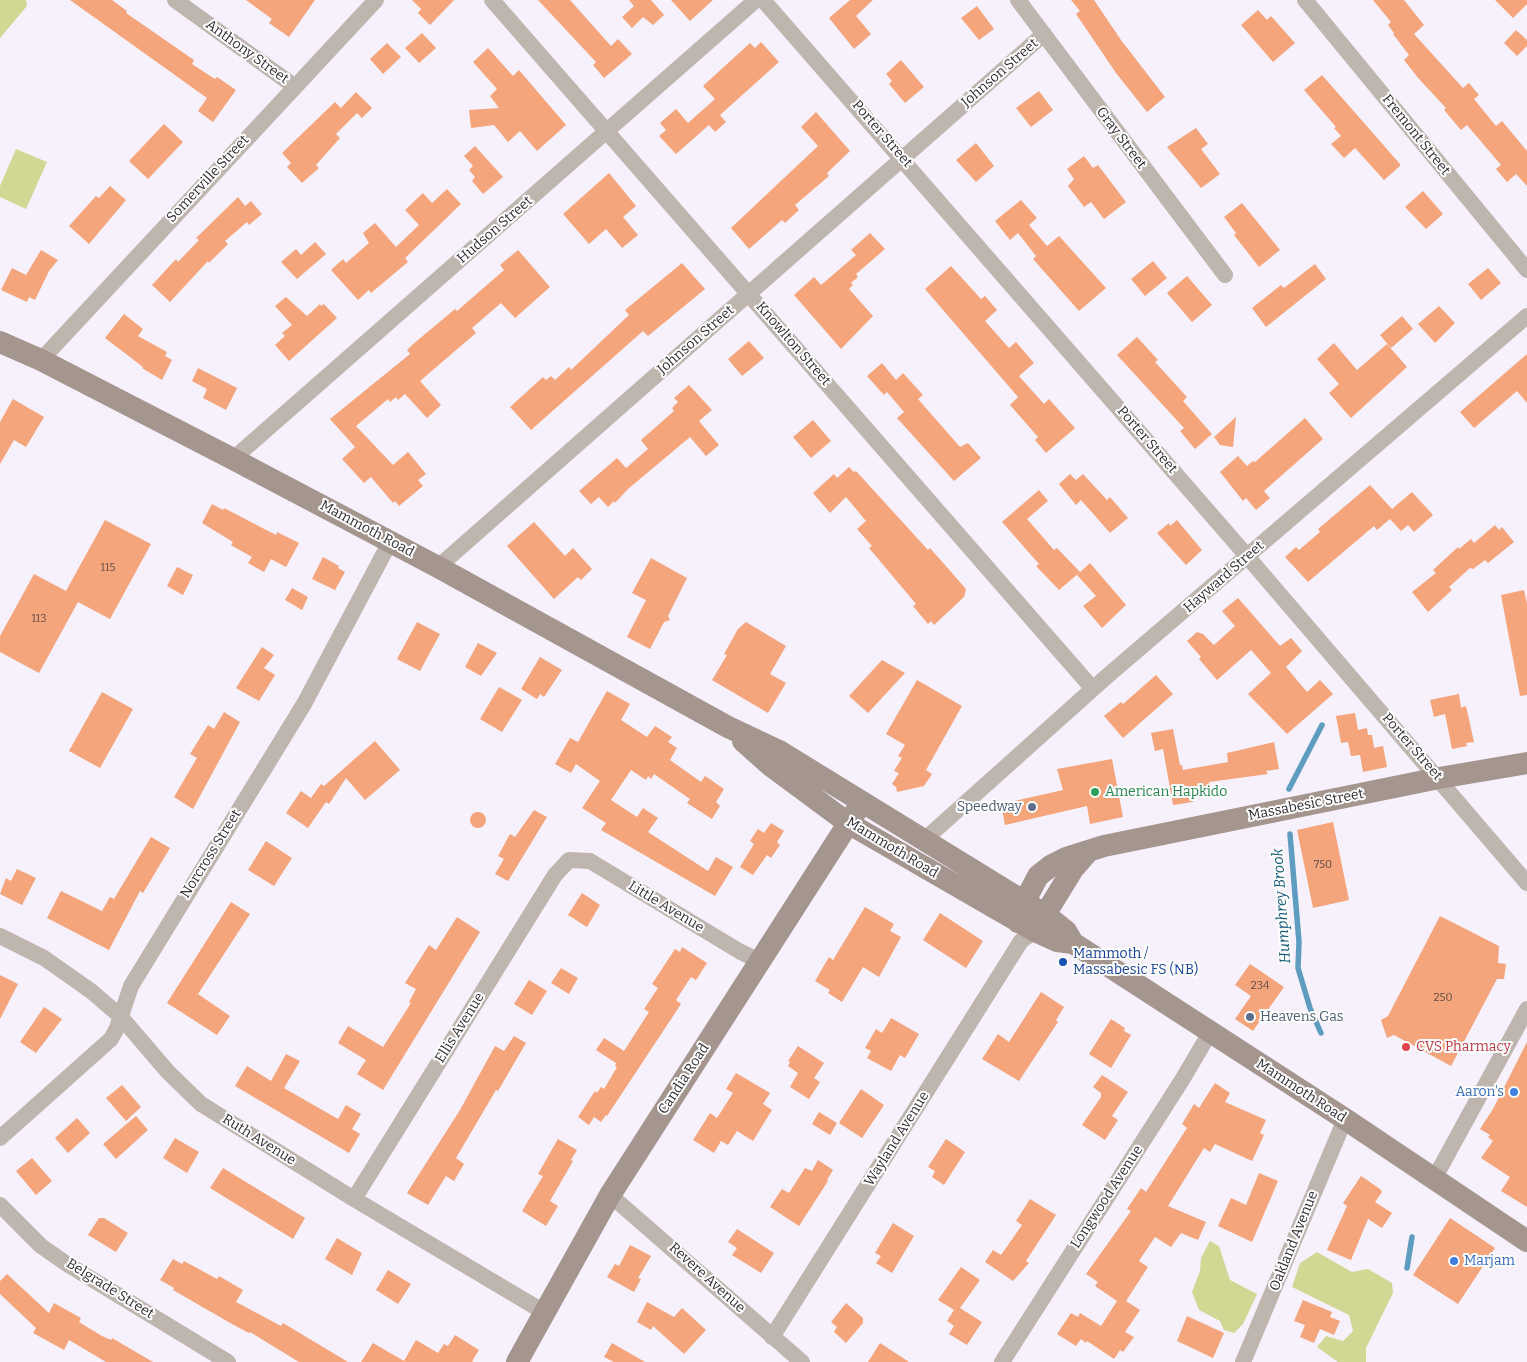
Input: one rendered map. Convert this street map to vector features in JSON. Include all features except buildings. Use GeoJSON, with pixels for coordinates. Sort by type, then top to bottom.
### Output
{"type":"FeatureCollection","features":[{"type":"Feature","properties":{"kind":"main road","name":"Mammoth Road"},"geometry":{"type":"LineString","coordinates":[[0,342],[41,360],[233,459],[438,567],[728,727],[781,752],[923,841],[1029,922]]}},
{"type":"Feature","properties":{"kind":"main road","name":"Mammoth Road"},"geometry":{"type":"LineString","coordinates":[[728,727],[771,766],[848,823],[1029,922],[1066,931],[1073,942],[1527,1241]]}},
{"type":"Feature","properties":{"kind":"main road","name":"Massabesic Street"},"geometry":{"type":"LineString","coordinates":[[1029,922],[1087,853],[1123,841],[1440,778],[1527,763]]}},
{"type":"Feature","properties":{"kind":"main road","name":"Candia Road"},"geometry":{"type":"LineString","coordinates":[[517,1362],[610,1195],[862,802]]}},
{"type":"Feature","properties":{"kind":"street","name":"Anthony Street"},"geometry":{"type":"LineString","coordinates":[[175,0],[294,86]]}},
{"type":"Feature","properties":{"kind":"street","name":"Somerville Street"},"geometry":{"type":"LineString","coordinates":[[41,360],[376,0]]}},
{"type":"Feature","properties":{"kind":"street","name":"Knowlton Street"},"geometry":{"type":"LineString","coordinates":[[492,0],[1093,689]]}},
{"type":"Feature","properties":{"kind":"street","name":"Hudson Street"},"geometry":{"type":"LineString","coordinates":[[233,459],[608,132],[756,0]]}},
{"type":"Feature","properties":{"kind":"street","name":"Porter Street"},"geometry":{"type":"LineString","coordinates":[[764,0],[903,157],[1440,778],[1527,883]]}},
{"type":"Feature","properties":{"kind":"street","name":"Gray Street"},"geometry":{"type":"LineString","coordinates":[[1018,0],[1225,275]]}},
{"type":"Feature","properties":{"kind":"street","name":"Fremont Street"},"geometry":{"type":"LineString","coordinates":[[1306,0],[1527,270]]}},
{"type":"Feature","properties":{"kind":"street","name":"Johnson Street"},"geometry":{"type":"LineString","coordinates":[[438,567],[1044,34]]}},
{"type":"Feature","properties":{"kind":"street","name":"Hayward Street"},"geometry":{"type":"LineString","coordinates":[[923,841],[1093,689],[1527,316]]}},
{"type":"Feature","properties":{"kind":"street","name":"Norcross Street"},"geometry":{"type":"LineString","coordinates":[[0,1138],[111,1039],[131,986],[304,704],[390,542]]}},
{"type":"Feature","properties":{"kind":"street","name":"Little Avenue"},"geometry":{"type":"LineString","coordinates":[[569,860],[590,861],[739,951],[761,962]]}},
{"type":"Feature","properties":{"kind":"street","name":"Ellis Avenue"},"geometry":{"type":"LineString","coordinates":[[354,1200],[555,875],[569,860]]}},
{"type":"Feature","properties":{"kind":"street","name":"Wayland Avenue"},"geometry":{"type":"LineString","coordinates":[[772,1336],[1029,922]]}},
{"type":"Feature","properties":{"kind":"street","name":"Ruth Avenue"},"geometry":{"type":"LineString","coordinates":[[0,936],[44,958],[91,990],[120,1016],[168,1072],[201,1104],[354,1200],[544,1312]]}},
{"type":"Feature","properties":{"kind":"street"},"geometry":{"type":"LineString","coordinates":[[1434,1179],[1527,1009]]}},
{"type":"Feature","properties":{"kind":"street","name":"Longwood Avenue"},"geometry":{"type":"LineString","coordinates":[[1002,1362],[1177,1088],[1210,1031]]}},
{"type":"Feature","properties":{"kind":"street","name":"Oakland Avenue"},"geometry":{"type":"LineString","coordinates":[[1243,1362],[1344,1119]]}},
{"type":"Feature","properties":{"kind":"street","name":"Revere Avenue"},"geometry":{"type":"LineString","coordinates":[[610,1195],[802,1362]]}},
{"type":"Feature","properties":{"kind":"street","name":"Belgrade Street"},"geometry":{"type":"LineString","coordinates":[[0,1205],[41,1246],[67,1264],[228,1362]]}},
{"type":"Feature","properties":{"kind":"green space"},"geometry":{"type":"Polygon","coordinates":[[[0,0],[26,0],[27,6],[0,38],[0,0]]]}},
{"type":"Feature","properties":{"kind":"green space"},"geometry":{"type":"Polygon","coordinates":[[[16,149],[47,162],[26,209],[0,197],[0,186],[16,149]]]}},
{"type":"Feature","properties":{"kind":"green space"},"geometry":{"type":"Polygon","coordinates":[[[1210,1241],[1219,1246],[1230,1280],[1257,1294],[1243,1324],[1234,1333],[1224,1330],[1220,1321],[1199,1310],[1192,1292],[1200,1271],[1201,1258],[1210,1241]]]}},
{"type":"Feature","properties":{"kind":"green space"},"geometry":{"type":"Polygon","coordinates":[[[1317,1252],[1352,1272],[1368,1269],[1392,1283],[1393,1293],[1366,1348],[1366,1362],[1338,1362],[1317,1347],[1326,1336],[1343,1341],[1353,1331],[1349,1315],[1292,1287],[1300,1263],[1317,1252]]]}},
{"type":"Feature","properties":{"kind":"waterway","name":"Humphrey Brook"},"geometry":{"type":"LineString","coordinates":[[1289,789],[1322,725]]}},
{"type":"Feature","properties":{"kind":"waterway","name":"Humphrey Brook"},"geometry":{"type":"LineString","coordinates":[[1290,834],[1299,942],[1298,968],[1310,1008],[1321,1033]]}},
{"type":"Feature","properties":{"kind":"waterway","name":"Humphrey Brook"},"geometry":{"type":"LineString","coordinates":[[1407,1268],[1412,1237]]}},
{"type":"Feature","properties":{"kind":"place","name":"American Hapkido"},"geometry":{"type":"Point","coordinates":[1095,792]}},
{"type":"Feature","properties":{"kind":"place","name":"Speedway"},"geometry":{"type":"Point","coordinates":[1032,807]}},
{"type":"Feature","properties":{"kind":"place","name":"Mammoth / Massabesic FS (NB)"},"geometry":{"type":"Point","coordinates":[1063,962]}},
{"type":"Feature","properties":{"kind":"place","name":"Heavens Gas"},"geometry":{"type":"Point","coordinates":[1250,1017]}},
{"type":"Feature","properties":{"kind":"place","name":"CVS Pharmacy"},"geometry":{"type":"Point","coordinates":[1406,1047]}},
{"type":"Feature","properties":{"kind":"place","name":"Aaron's"},"geometry":{"type":"Point","coordinates":[1514,1092]}},
{"type":"Feature","properties":{"kind":"place","name":"Marjam"},"geometry":{"type":"Point","coordinates":[1454,1261]}}]}
